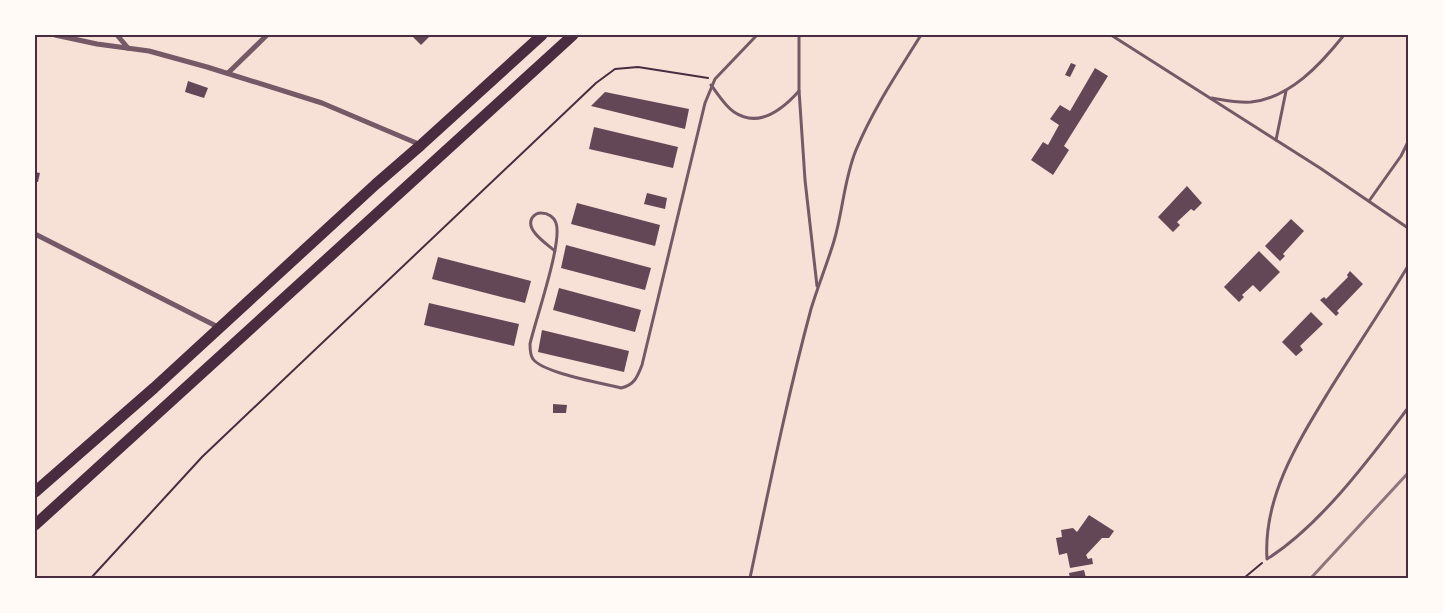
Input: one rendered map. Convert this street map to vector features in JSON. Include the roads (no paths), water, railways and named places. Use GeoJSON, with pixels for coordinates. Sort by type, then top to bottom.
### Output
{"type":"FeatureCollection","features":[{"type":"Feature","properties":{"kind":"highway"},"geometry":{"type":"LineString","coordinates":[[35,492],[220,328],[376,184],[542,35]]}},
{"type":"Feature","properties":{"kind":"highway"},"geometry":{"type":"LineString","coordinates":[[35,525],[573,35]]}},
{"type":"Feature","properties":{"kind":"street"},"geometry":{"type":"LineString","coordinates":[[54,35],[97,44],[149,51],[228,73],[322,103],[421,145]]}},
{"type":"Feature","properties":{"kind":"street"},"geometry":{"type":"LineString","coordinates":[[117,35],[128,48]]}},
{"type":"Feature","properties":{"kind":"street"},"geometry":{"type":"LineString","coordinates":[[228,73],[267,35]]}},
{"type":"Feature","properties":{"kind":"street"},"geometry":{"type":"LineString","coordinates":[[35,234],[220,328]]}},
{"type":"Feature","properties":{"kind":"lane"},"geometry":{"type":"LineString","coordinates":[[554,251],[532,228],[531,221],[537,213],[548,214],[553,218],[557,232],[554,251],[530,344],[533,359],[539,365],[554,371],[620,388],[628,386],[638,376],[642,365],[704,102],[711,84],[757,35]]}},
{"type":"Feature","properties":{"kind":"lane"},"geometry":{"type":"LineString","coordinates":[[799,35],[805,180],[817,290]]}},
{"type":"Feature","properties":{"kind":"lane"},"geometry":{"type":"LineString","coordinates":[[750,578],[779,440],[817,290],[834,241],[855,152],[871,117],[922,35]]}},
{"type":"Feature","properties":{"kind":"lane"},"geometry":{"type":"LineString","coordinates":[[1111,35],[1276,140],[1408,228]]}},
{"type":"Feature","properties":{"kind":"lane"},"geometry":{"type":"LineString","coordinates":[[1209,98],[1234,102],[1251,102],[1286,90],[1311,70],[1344,35]]}},
{"type":"Feature","properties":{"kind":"lane"},"geometry":{"type":"LineString","coordinates":[[711,84],[734,112],[746,117],[758,118],[770,115],[780,109],[790,102],[800,90]]}},
{"type":"Feature","properties":{"kind":"lane"},"geometry":{"type":"LineString","coordinates":[[1276,140],[1286,90]]}},
{"type":"Feature","properties":{"kind":"lane"},"geometry":{"type":"LineString","coordinates":[[1369,201],[1401,156],[1408,142]]}},
{"type":"Feature","properties":{"kind":"lane"},"geometry":{"type":"LineString","coordinates":[[1408,266],[1306,430],[1289,462],[1277,489],[1270,516],[1266,538],[1267,559],[1296,538],[1318,516],[1361,467],[1408,408]]}},
{"type":"Feature","properties":{"kind":"railway"},"geometry":{"type":"LineString","coordinates":[[1311,578],[1408,473]]}}]}
